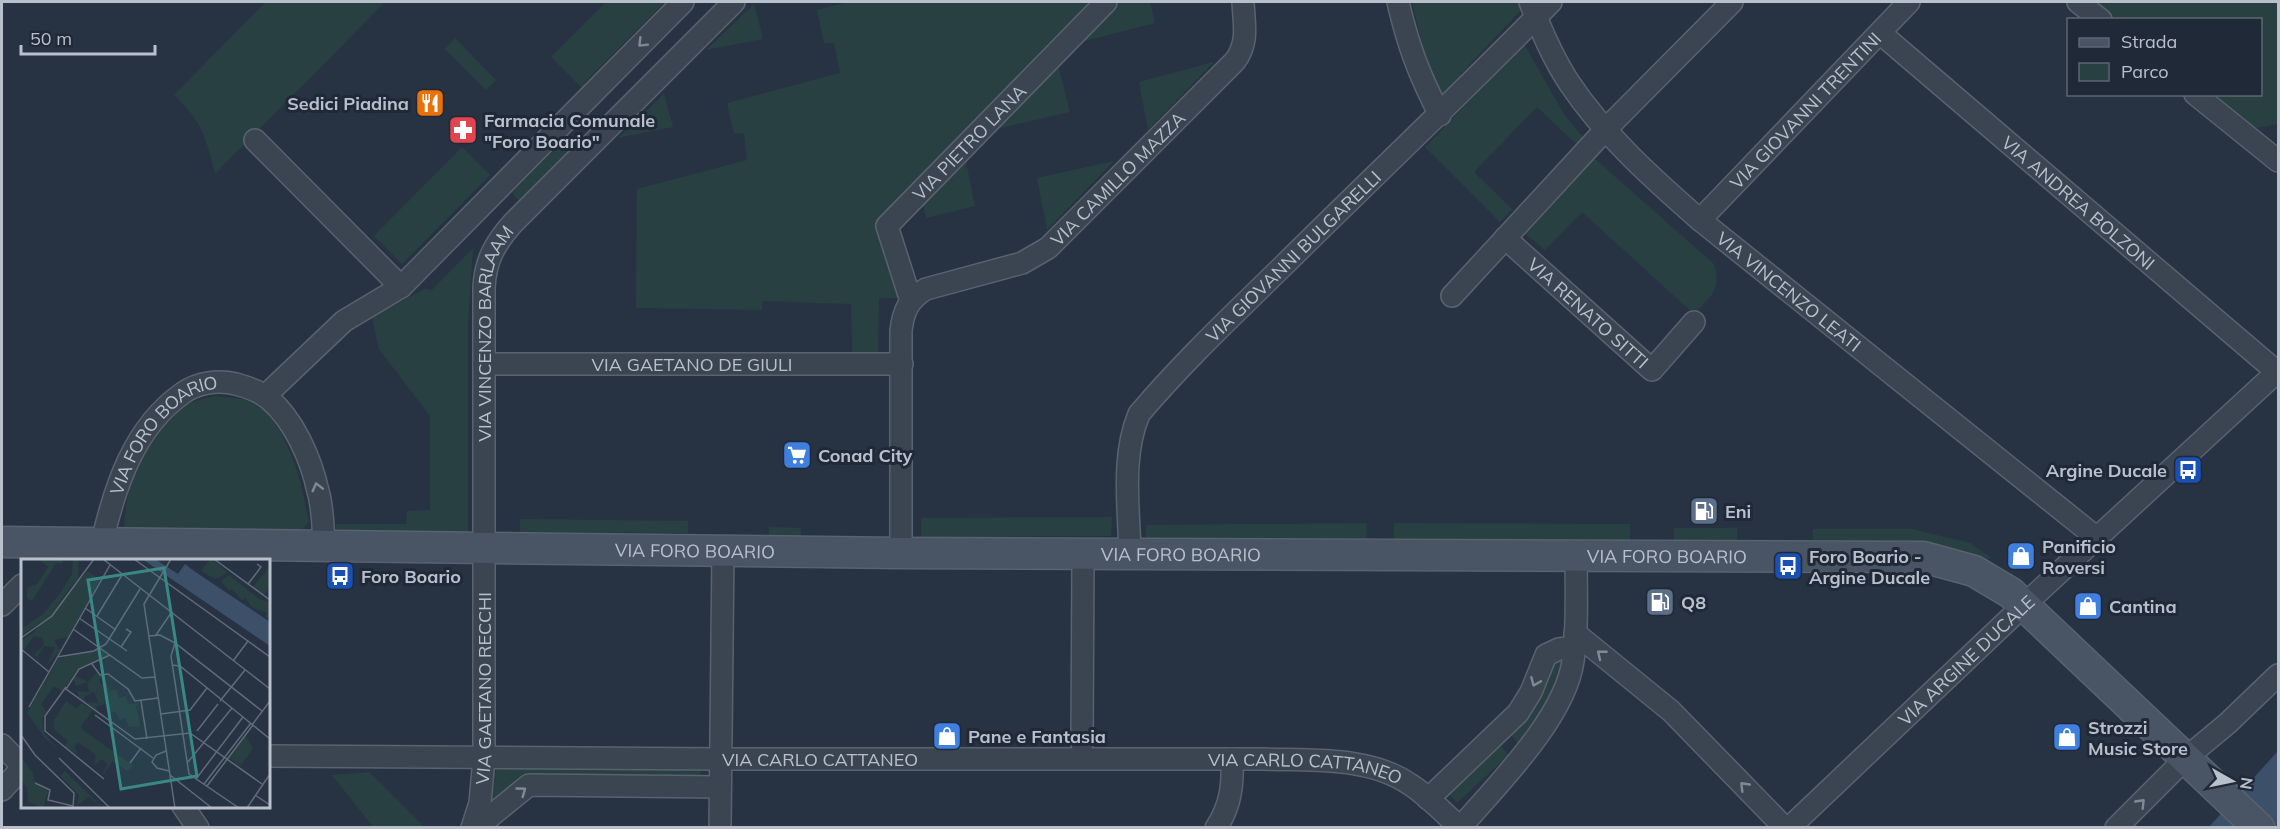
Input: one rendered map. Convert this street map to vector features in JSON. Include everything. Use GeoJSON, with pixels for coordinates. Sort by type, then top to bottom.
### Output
{"type":"FeatureCollection","features":[{"type":"Feature","properties":{"kind":"street"},"geometry":{"type":"LineString","coordinates":[[265,396],[344,321],[401,287],[683,2]]}},
{"type":"Feature","properties":{"kind":"street","name":"VIA VINCENZO BARLAAM"},"geometry":{"type":"LineString","coordinates":[[484,549],[485,276],[490,256],[504,233],[734,2]]}},
{"type":"Feature","properties":{"kind":"street","name":"VIA PIETRO LANA"},"geometry":{"type":"LineString","coordinates":[[918,295],[887,226],[1106,2]]}},
{"type":"Feature","properties":{"kind":"street","name":"VIA CAMILLO MAZZA"},"geometry":{"type":"LineString","coordinates":[[918,295],[1022,263],[1048,248],[1234,61],[1244,45],[1243,2]]}},
{"type":"Feature","properties":{"kind":"street"},"geometry":{"type":"LineString","coordinates":[[1398,2],[1408,44],[1423,82],[1440,115]]}},
{"type":"Feature","properties":{"kind":"street","name":"VIA GIOVANNI BULGARELLI"},"geometry":{"type":"LineString","coordinates":[[1130,554],[1128,453],[1132,431],[1139,414],[1220,328],[1341,208],[1440,115],[1533,9],[1551,2]]}},
{"type":"Feature","properties":{"kind":"street"},"geometry":{"type":"LineString","coordinates":[[1452,296],[1606,129],[1732,2]]}},
{"type":"Feature","properties":{"kind":"street","name":"VIA GIOVANNI TRENTINI"},"geometry":{"type":"LineString","coordinates":[[1700,220],[1909,2]]}},
{"type":"Feature","properties":{"kind":"street"},"geometry":{"type":"LineString","coordinates":[[2078,2],[2098,18]]}},
{"type":"Feature","properties":{"kind":"street","name":"VIA VINCENZO LEATI"},"geometry":{"type":"LineString","coordinates":[[1533,9],[1569,82],[1606,129],[1652,178],[1700,220],[2097,538]]}},
{"type":"Feature","properties":{"kind":"street","name":"VIA ANDREA BOLZONI"},"geometry":{"type":"LineString","coordinates":[[1880,33],[2278,371]]}},
{"type":"Feature","properties":{"kind":"street"},"geometry":{"type":"LineString","coordinates":[[2197,96],[2278,161]]}},
{"type":"Feature","properties":{"kind":"street"},"geometry":{"type":"LineString","coordinates":[[582,104],[602,134]]}},
{"type":"Feature","properties":{"kind":"street"},"geometry":{"type":"LineString","coordinates":[[561,126],[585,151]]}},
{"type":"Feature","properties":{"kind":"street"},"geometry":{"type":"LineString","coordinates":[[255,140],[401,287]]}},
{"type":"Feature","properties":{"kind":"street","name":"VIA RENATO SITTI"},"geometry":{"type":"LineString","coordinates":[[1505,238],[1652,370],[1694,322]]}},
{"type":"Feature","properties":{"kind":"street"},"geometry":{"type":"LineString","coordinates":[[901,553],[902,318],[905,309],[918,295]]}},
{"type":"Feature","properties":{"kind":"street","name":"VIA GAETANO DE GIULI"},"geometry":{"type":"LineString","coordinates":[[484,364],[902,364]]}},
{"type":"Feature","properties":{"kind":"street","name":"VIA ARGINE DUCALE"},"geometry":{"type":"LineString","coordinates":[[1787,828],[2278,371]]}},
{"type":"Feature","properties":{"kind":"street","name":"VIA FORO BOARIO"},"geometry":{"type":"LineString","coordinates":[[102,542],[114,494],[128,460],[156,417],[184,392],[211,382],[226,382],[265,396],[280,411],[293,430],[313,471],[322,512],[324,545]]}},
{"type":"Feature","properties":{"kind":"street","name":"VIA FORO BOARIO"},"geometry":{"type":"LineString","coordinates":[[2,542],[54,551],[102,542],[901,553],[1923,557],[1961,566],[2011,593],[2259,828]]}},
{"type":"Feature","properties":{"kind":"street","name":"VIA GAETANO RECCHI"},"geometry":{"type":"LineString","coordinates":[[474,828],[480,803],[484,758],[484,549]]}},
{"type":"Feature","properties":{"kind":"street"},"geometry":{"type":"LineString","coordinates":[[720,828],[723,551]]}},
{"type":"Feature","properties":{"kind":"street"},"geometry":{"type":"LineString","coordinates":[[1082,744],[1083,554]]}},
{"type":"Feature","properties":{"kind":"street"},"geometry":{"type":"LineString","coordinates":[[1460,828],[1539,734],[1564,689],[1572,669],[1576,555]]}},
{"type":"Feature","properties":{"kind":"street"},"geometry":{"type":"LineString","coordinates":[[2,604],[21,586]]}},
{"type":"Feature","properties":{"kind":"street"},"geometry":{"type":"LineString","coordinates":[[1428,799],[1524,704],[1546,655],[1574,640]]}},
{"type":"Feature","properties":{"kind":"street"},"geometry":{"type":"LineString","coordinates":[[1574,640],[1671,711],[1787,828]]}},
{"type":"Feature","properties":{"kind":"street"},"geometry":{"type":"LineString","coordinates":[[2116,828],[2186,758],[2278,675]]}},
{"type":"Feature","properties":{"kind":"street"},"geometry":{"type":"LineString","coordinates":[[1497,733],[1521,758]]}},
{"type":"Feature","properties":{"kind":"street"},"geometry":{"type":"LineString","coordinates":[[2,746],[21,766]]}},
{"type":"Feature","properties":{"kind":"street","name":"VIA CARLO CATTANEO"},"geometry":{"type":"LineString","coordinates":[[270,756],[1232,759],[1331,762],[1364,766],[1400,778],[1460,828]]}},
{"type":"Feature","properties":{"kind":"street"},"geometry":{"type":"LineString","coordinates":[[1216,828],[1230,799],[1233,777],[1232,759]]}},
{"type":"Feature","properties":{"kind":"street"},"geometry":{"type":"LineString","coordinates":[[2,790],[21,768]]}},
{"type":"Feature","properties":{"kind":"street","name":"VIA CARLO CATTANEO"},"geometry":{"type":"LineString","coordinates":[[474,828],[529,785],[720,786]]}},
{"type":"Feature","properties":{"kind":"street"},"geometry":{"type":"LineString","coordinates":[[184,808],[198,828]]}},
{"type":"Feature","properties":{"kind":"green space"},"geometry":{"type":"Polygon","coordinates":[[[266,2],[385,2],[215,174],[202,130],[174,95],[266,2]]]}},
{"type":"Feature","properties":{"kind":"green space"},"geometry":{"type":"Polygon","coordinates":[[[606,2],[665,2],[584,83],[591,91],[588,94],[551,57],[606,2]]]}},
{"type":"Feature","properties":{"kind":"green space"},"geometry":{"type":"Polygon","coordinates":[[[849,2],[1150,2],[1155,23],[1054,49],[1070,112],[961,137],[975,206],[926,218],[921,196],[882,229],[898,284],[899,298],[879,298],[878,352],[852,353],[851,304],[762,301],[762,310],[636,308],[637,189],[747,160],[744,133],[734,134],[727,103],[840,73],[834,43],[824,43],[817,10],[849,2]]]}},
{"type":"Feature","properties":{"kind":"green space"},"geometry":{"type":"Polygon","coordinates":[[[1412,2],[1520,2],[1523,8],[1441,95],[1425,56],[1412,2]]]}},
{"type":"Feature","properties":{"kind":"green space"},"geometry":{"type":"Polygon","coordinates":[[[2092,2],[2278,2],[2278,124],[2251,129],[2209,96],[2262,96],[2262,18],[2114,18],[2092,2]]]}},
{"type":"Feature","properties":{"kind":"green space"},"geometry":{"type":"Polygon","coordinates":[[[754,4],[763,39],[706,50],[754,4]]]}},
{"type":"Feature","properties":{"kind":"green space"},"geometry":{"type":"Polygon","coordinates":[[[455,38],[496,80],[486,90],[445,49],[455,38]]]}},
{"type":"Feature","properties":{"kind":"green space"},"geometry":{"type":"Polygon","coordinates":[[[1524,44],[1565,116],[1583,137],[1576,144],[1537,107],[1474,172],[1512,209],[1500,222],[1425,147],[1524,44]]]}},
{"type":"Feature","properties":{"kind":"green space"},"geometry":{"type":"Polygon","coordinates":[[[1214,62],[1148,130],[1139,82],[1214,62]]]}},
{"type":"Feature","properties":{"kind":"green space"},"geometry":{"type":"Polygon","coordinates":[[[664,94],[673,127],[618,138],[664,94]]]}},
{"type":"Feature","properties":{"kind":"green space"},"geometry":{"type":"Polygon","coordinates":[[[565,139],[573,146],[519,201],[512,193],[565,139]]]}},
{"type":"Feature","properties":{"kind":"green space"},"geometry":{"type":"Polygon","coordinates":[[[462,147],[490,175],[402,264],[374,236],[462,147]]]}},
{"type":"Feature","properties":{"kind":"green space"},"geometry":{"type":"Polygon","coordinates":[[[1594,158],[1714,264],[1716,286],[1710,297],[1694,314],[1582,212],[1545,250],[1523,232],[1594,158]]]}},
{"type":"Feature","properties":{"kind":"green space"},"geometry":{"type":"Polygon","coordinates":[[[1114,161],[1047,230],[1037,178],[1114,161]]]}},
{"type":"Feature","properties":{"kind":"green space"},"geometry":{"type":"Polygon","coordinates":[[[473,248],[468,324],[468,540],[337,537],[336,524],[406,524],[407,511],[430,510],[430,416],[379,349],[372,317],[425,289],[432,290],[473,248]]]}},
{"type":"Feature","properties":{"kind":"green space"},"geometry":{"type":"Polygon","coordinates":[[[216,396],[252,401],[266,411],[286,442],[300,480],[309,522],[302,530],[124,530],[128,497],[133,480],[147,446],[157,431],[168,418],[185,406],[197,400],[216,396]]]}},
{"type":"Feature","properties":{"kind":"green space"},"geometry":{"type":"Polygon","coordinates":[[[1112,517],[1111,536],[921,537],[921,518],[1112,517]]]}},
{"type":"Feature","properties":{"kind":"green space"},"geometry":{"type":"Polygon","coordinates":[[[520,519],[688,521],[688,533],[520,532],[520,519]]]}},
{"type":"Feature","properties":{"kind":"green space"},"geometry":{"type":"Polygon","coordinates":[[[1367,523],[1366,541],[1146,542],[1146,525],[1367,523]]]}},
{"type":"Feature","properties":{"kind":"green space"},"geometry":{"type":"Polygon","coordinates":[[[1394,523],[1630,524],[1630,543],[1394,543],[1394,523]]]}},
{"type":"Feature","properties":{"kind":"green space"},"geometry":{"type":"Polygon","coordinates":[[[769,527],[801,528],[801,537],[769,535],[769,527]]]}},
{"type":"Feature","properties":{"kind":"green space"},"geometry":{"type":"Polygon","coordinates":[[[1674,528],[1737,528],[1737,543],[1674,543],[1674,528]]]}},
{"type":"Feature","properties":{"kind":"green space"},"geometry":{"type":"Polygon","coordinates":[[[1813,529],[1912,529],[1970,543],[1990,557],[1981,570],[1813,549],[1813,529]]]}},
{"type":"Feature","properties":{"kind":"green space"},"geometry":{"type":"Polygon","coordinates":[[[1562,656],[1552,691],[1519,745],[1509,732],[1549,660],[1562,656]]]}},
{"type":"Feature","properties":{"kind":"green space"},"geometry":{"type":"Polygon","coordinates":[[[1498,743],[1509,755],[1457,803],[1446,791],[1498,743]]]}},
{"type":"Feature","properties":{"kind":"green space"},"geometry":{"type":"Polygon","coordinates":[[[700,763],[701,783],[528,780],[490,809],[497,764],[700,763]]]}},
{"type":"Feature","properties":{"kind":"green space"},"geometry":{"type":"Polygon","coordinates":[[[369,772],[424,827],[373,827],[332,775],[369,772]]]}},
{"type":"Feature","properties":{"kind":"water"},"geometry":{"type":"Polygon","coordinates":[[[2278,751],[2278,827],[2208,828],[2278,751]]]}},
{"type":"Feature","properties":{"kind":"place","name":"Sedici Piadina"},"geometry":{"type":"Point","coordinates":[430,103]}},
{"type":"Feature","properties":{"kind":"place","name":"Farmacia Comunale \"Foro Boario\""},"geometry":{"type":"Point","coordinates":[463,130]}},
{"type":"Feature","properties":{"kind":"place","name":"Conad City"},"geometry":{"type":"Point","coordinates":[797,455]}},
{"type":"Feature","properties":{"kind":"place","name":"Argine Ducale"},"geometry":{"type":"Point","coordinates":[2188,470]}},
{"type":"Feature","properties":{"kind":"place","name":"Eni"},"geometry":{"type":"Point","coordinates":[1704,511]}},
{"type":"Feature","properties":{"kind":"place","name":"Panificio Roversi"},"geometry":{"type":"Point","coordinates":[2021,556]}},
{"type":"Feature","properties":{"kind":"place","name":"Foro Boario - Argine Ducale"},"geometry":{"type":"Point","coordinates":[1788,566]}},
{"type":"Feature","properties":{"kind":"place","name":"Foro Boario"},"geometry":{"type":"Point","coordinates":[340,576]}},
{"type":"Feature","properties":{"kind":"place","name":"Q8"},"geometry":{"type":"Point","coordinates":[1660,602]}},
{"type":"Feature","properties":{"kind":"place","name":"Cantina"},"geometry":{"type":"Point","coordinates":[2088,606]}},
{"type":"Feature","properties":{"kind":"place","name":"Pane e Fantasia"},"geometry":{"type":"Point","coordinates":[947,736]}},
{"type":"Feature","properties":{"kind":"place","name":"Strozzi Music Store"},"geometry":{"type":"Point","coordinates":[2067,737]}}]}
